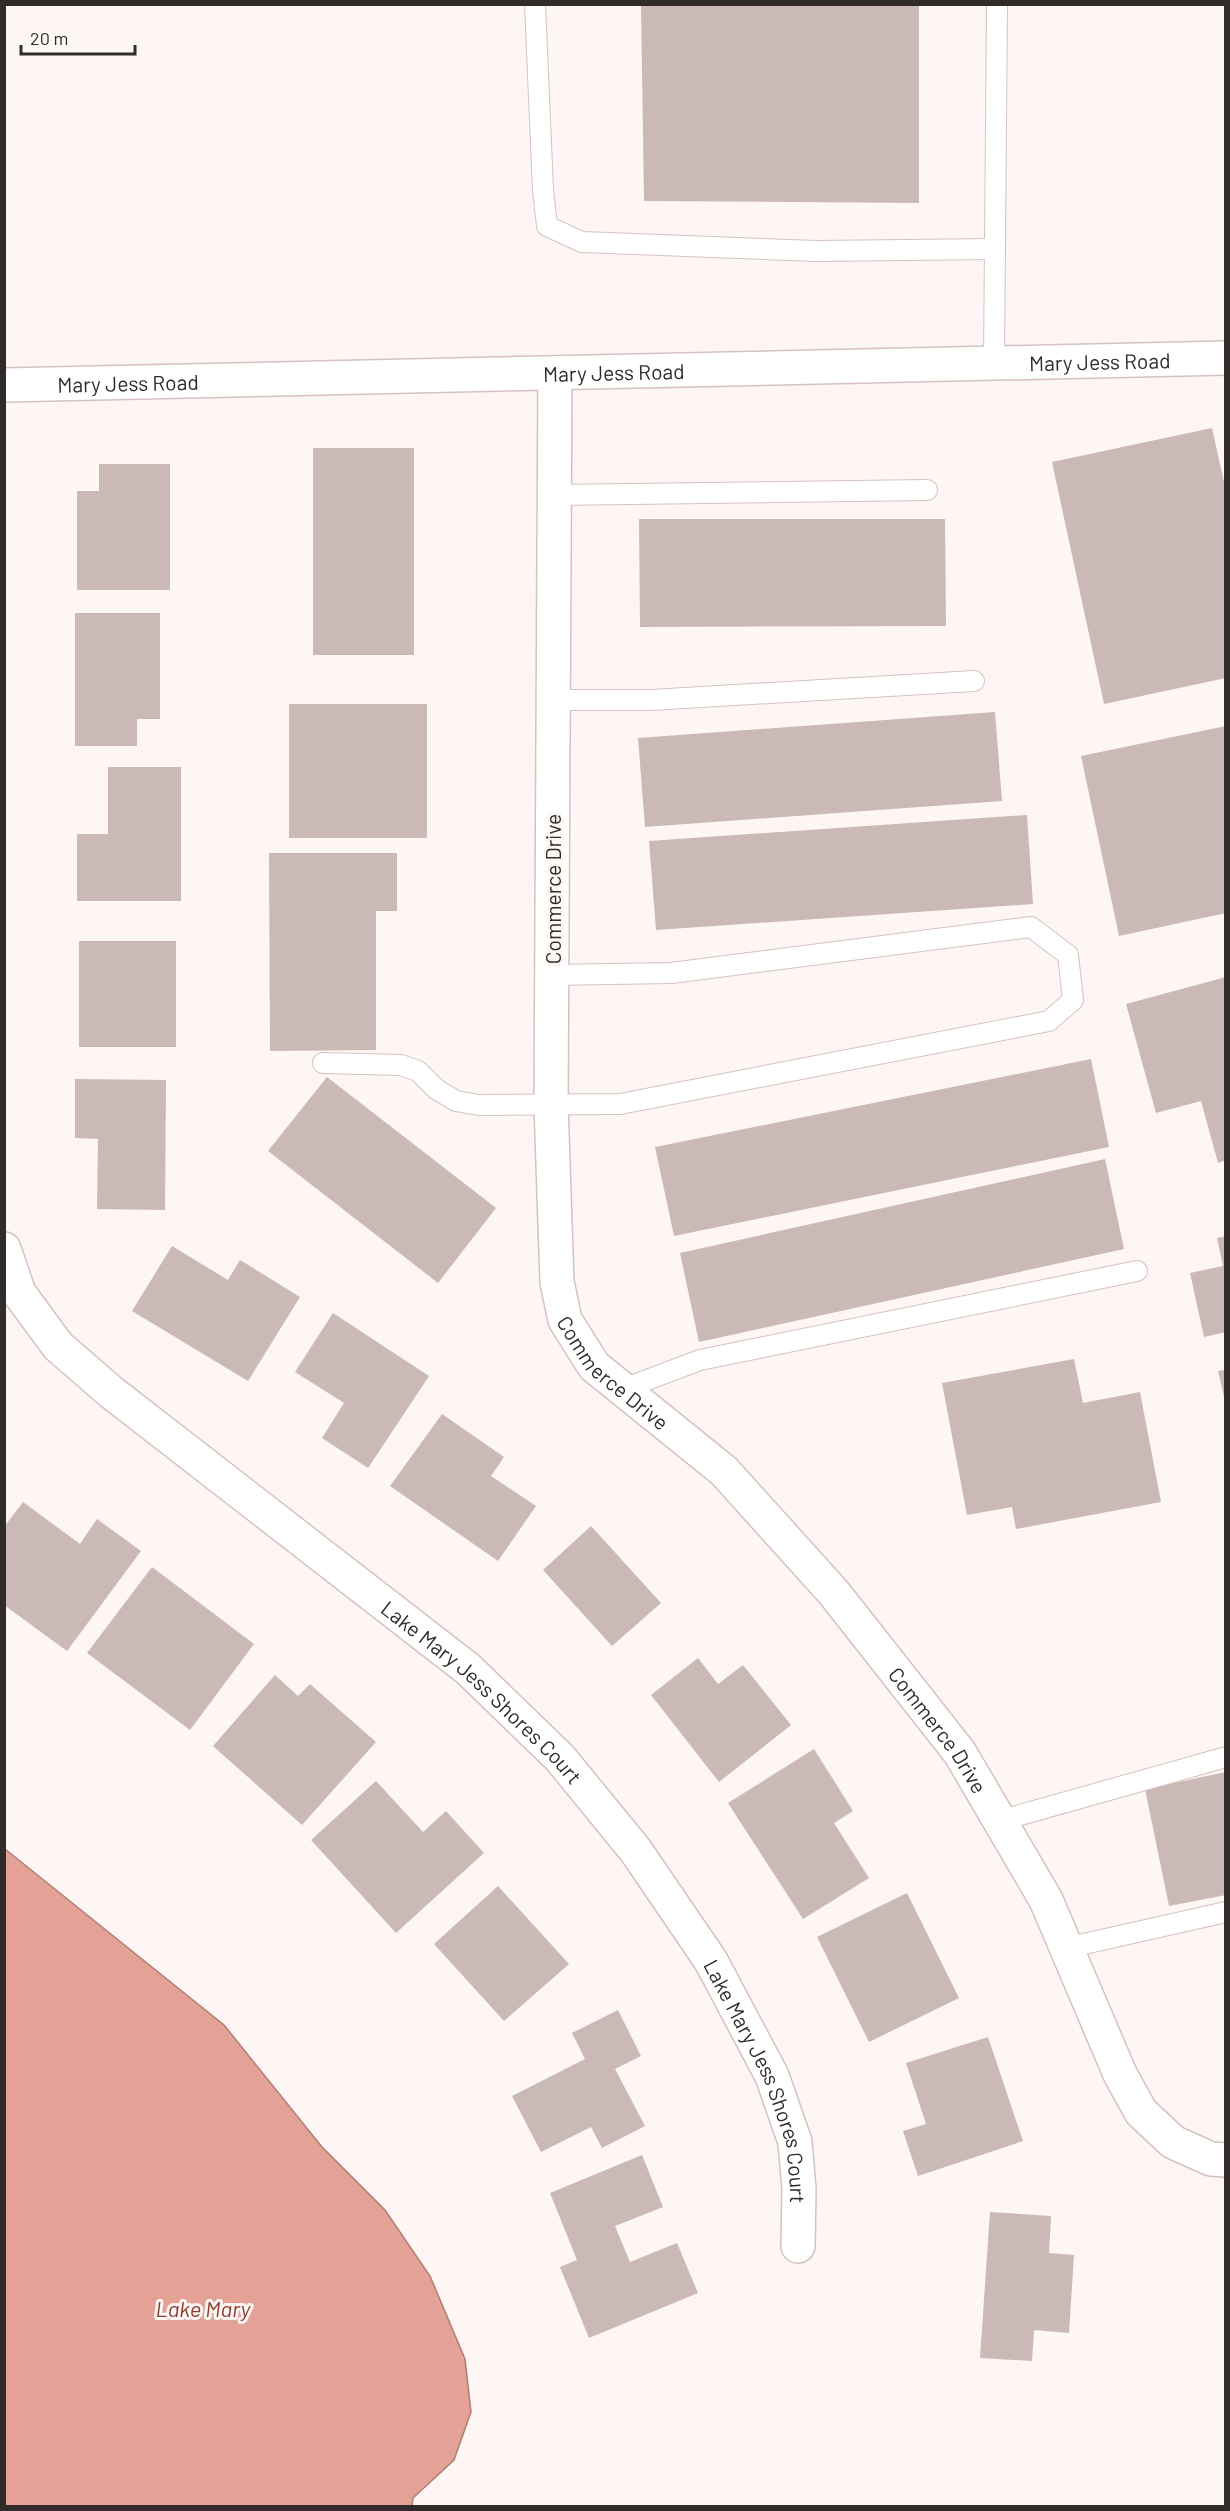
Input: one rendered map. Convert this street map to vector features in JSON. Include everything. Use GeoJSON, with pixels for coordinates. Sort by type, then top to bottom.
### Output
{"type":"FeatureCollection","features":[{"type":"Feature","properties":{"kind":"street","name":"Mary Jess Road"},"geometry":{"type":"LineString","coordinates":[[4,386],[1226,358]]}},
{"type":"Feature","properties":{"kind":"street","name":"Commerce Drive"},"geometry":{"type":"LineString","coordinates":[[555,373],[551,1104],[557,1282],[565,1320],[594,1366],[724,1471],[834,1593],[960,1753],[1046,1900],[1120,2074],[1141,2112],[1173,2142],[1211,2159],[1226,2160]]}},
{"type":"Feature","properties":{"kind":"street","name":"Lake Mary Jess Shores Court"},"geometry":{"type":"LineString","coordinates":[[4,1249],[19,1293],[58,1346],[111,1392],[468,1669],[560,1758],[636,1851],[711,1961],[772,2076],[795,2142],[799,2189],[798,2246]]}},
{"type":"Feature","properties":{"kind":"lane"},"geometry":{"type":"LineString","coordinates":[[536,4],[543,190],[547,226],[582,242],[816,251],[995,249]]}},
{"type":"Feature","properties":{"kind":"lane"},"geometry":{"type":"LineString","coordinates":[[994,363],[997,4]]}},
{"type":"Feature","properties":{"kind":"lane"},"geometry":{"type":"LineString","coordinates":[[554,495],[927,490]]}},
{"type":"Feature","properties":{"kind":"lane"},"geometry":{"type":"LineString","coordinates":[[553,700],[651,700],[974,681]]}},
{"type":"Feature","properties":{"kind":"lane"},"geometry":{"type":"LineString","coordinates":[[323,1063],[401,1065],[418,1071],[436,1089],[456,1101],[478,1105],[620,1104],[1048,1021],[1073,1000],[1068,955],[1031,927],[671,974],[551,975]]}},
{"type":"Feature","properties":{"kind":"lane"},"geometry":{"type":"LineString","coordinates":[[623,1389],[700,1360],[1137,1271]]}},
{"type":"Feature","properties":{"kind":"lane"},"geometry":{"type":"LineString","coordinates":[[999,1821],[1226,1757]]}},
{"type":"Feature","properties":{"kind":"lane"},"geometry":{"type":"LineString","coordinates":[[1066,1948],[1226,1912]]}},
{"type":"Feature","properties":{"kind":"water","name":"Lake Mary"},"geometry":{"type":"Polygon","coordinates":[[[5,1849],[224,2025],[322,2147],[385,2210],[430,2276],[465,2359],[471,2412],[454,2460],[413,2498],[412,2506],[5,2506],[5,1849]]]}},
{"type":"Feature","properties":{"kind":"building"},"geometry":{"type":"Polygon","coordinates":[[[641,4],[919,4],[919,203],[644,201],[641,4]]]}},
{"type":"Feature","properties":{"kind":"building"},"geometry":{"type":"Polygon","coordinates":[[[1212,428],[1226,491],[1226,678],[1104,704],[1052,462],[1212,428]]]}},
{"type":"Feature","properties":{"kind":"building"},"geometry":{"type":"Polygon","coordinates":[[[313,448],[414,448],[414,655],[313,655],[313,448]]]}},
{"type":"Feature","properties":{"kind":"building"},"geometry":{"type":"Polygon","coordinates":[[[99,464],[170,464],[170,590],[77,590],[77,491],[99,491],[99,464]]]}},
{"type":"Feature","properties":{"kind":"building"},"geometry":{"type":"Polygon","coordinates":[[[639,519],[945,519],[946,626],[640,627],[639,519]]]}},
{"type":"Feature","properties":{"kind":"building"},"geometry":{"type":"Polygon","coordinates":[[[75,613],[160,613],[160,719],[137,719],[137,746],[75,746],[75,613]]]}},
{"type":"Feature","properties":{"kind":"building"},"geometry":{"type":"Polygon","coordinates":[[[289,704],[427,704],[427,838],[289,838],[289,704]]]}},
{"type":"Feature","properties":{"kind":"building"},"geometry":{"type":"Polygon","coordinates":[[[995,712],[1002,801],[645,827],[638,738],[995,712]]]}},
{"type":"Feature","properties":{"kind":"building"},"geometry":{"type":"Polygon","coordinates":[[[1226,726],[1226,913],[1119,936],[1081,756],[1226,726]]]}},
{"type":"Feature","properties":{"kind":"building"},"geometry":{"type":"Polygon","coordinates":[[[108,767],[181,767],[181,901],[77,901],[77,834],[108,834],[108,767]]]}},
{"type":"Feature","properties":{"kind":"building"},"geometry":{"type":"Polygon","coordinates":[[[1027,815],[1033,904],[656,930],[649,841],[1027,815]]]}},
{"type":"Feature","properties":{"kind":"building"},"geometry":{"type":"Polygon","coordinates":[[[269,853],[397,853],[397,911],[376,911],[376,1050],[270,1051],[269,853]]]}},
{"type":"Feature","properties":{"kind":"building"},"geometry":{"type":"Polygon","coordinates":[[[79,941],[176,941],[176,1047],[79,1047],[79,941]]]}},
{"type":"Feature","properties":{"kind":"building"},"geometry":{"type":"Polygon","coordinates":[[[1226,977],[1226,1160],[1218,1163],[1201,1101],[1156,1113],[1126,1004],[1226,977]]]}},
{"type":"Feature","properties":{"kind":"building"},"geometry":{"type":"Polygon","coordinates":[[[1091,1059],[1109,1147],[674,1236],[655,1147],[1091,1059]]]}},
{"type":"Feature","properties":{"kind":"building"},"geometry":{"type":"Polygon","coordinates":[[[327,1077],[496,1208],[438,1283],[268,1151],[327,1077]]]}},
{"type":"Feature","properties":{"kind":"building"},"geometry":{"type":"Polygon","coordinates":[[[75,1079],[166,1080],[165,1210],[97,1209],[98,1139],[75,1138],[75,1079]]]}},
{"type":"Feature","properties":{"kind":"building"},"geometry":{"type":"Polygon","coordinates":[[[1105,1159],[1124,1249],[699,1342],[680,1253],[1105,1159]]]}},
{"type":"Feature","properties":{"kind":"building"},"geometry":{"type":"Polygon","coordinates":[[[1226,1236],[1226,1332],[1204,1337],[1190,1273],[1223,1266],[1217,1238],[1226,1236]]]}},
{"type":"Feature","properties":{"kind":"building"},"geometry":{"type":"Polygon","coordinates":[[[172,1246],[228,1280],[240,1260],[300,1297],[248,1381],[132,1311],[172,1246]]]}},
{"type":"Feature","properties":{"kind":"building"},"geometry":{"type":"Polygon","coordinates":[[[333,1313],[429,1376],[368,1468],[322,1438],[344,1403],[295,1372],[333,1313]]]}},
{"type":"Feature","properties":{"kind":"building"},"geometry":{"type":"Polygon","coordinates":[[[1074,1359],[1083,1403],[1140,1392],[1161,1502],[1016,1529],[1012,1507],[967,1515],[942,1383],[1074,1359]]]}},
{"type":"Feature","properties":{"kind":"building"},"geometry":{"type":"Polygon","coordinates":[[[1226,1370],[1226,1401],[1225,1401],[1218,1371],[1226,1370]]]}},
{"type":"Feature","properties":{"kind":"building"},"geometry":{"type":"Polygon","coordinates":[[[442,1414],[504,1457],[491,1476],[536,1506],[498,1561],[390,1486],[442,1414]]]}},
{"type":"Feature","properties":{"kind":"building"},"geometry":{"type":"Polygon","coordinates":[[[23,1502],[80,1544],[97,1519],[141,1551],[67,1651],[4,1605],[4,1527],[23,1502]]]}},
{"type":"Feature","properties":{"kind":"building"},"geometry":{"type":"Polygon","coordinates":[[[591,1526],[661,1603],[612,1646],[543,1570],[591,1526]]]}},
{"type":"Feature","properties":{"kind":"building"},"geometry":{"type":"Polygon","coordinates":[[[152,1567],[254,1644],[190,1730],[87,1653],[152,1567]]]}},
{"type":"Feature","properties":{"kind":"building"},"geometry":{"type":"Polygon","coordinates":[[[698,1658],[718,1684],[743,1665],[791,1725],[719,1782],[651,1695],[698,1658]]]}},
{"type":"Feature","properties":{"kind":"building"},"geometry":{"type":"Polygon","coordinates":[[[275,1675],[298,1696],[310,1684],[376,1742],[302,1825],[213,1746],[275,1675]]]}},
{"type":"Feature","properties":{"kind":"building"},"geometry":{"type":"Polygon","coordinates":[[[814,1749],[853,1811],[834,1823],[869,1878],[803,1919],[728,1803],[814,1749]]]}},
{"type":"Feature","properties":{"kind":"building"},"geometry":{"type":"Polygon","coordinates":[[[1226,1772],[1226,1895],[1169,1906],[1145,1789],[1226,1772]]]}},
{"type":"Feature","properties":{"kind":"building"},"geometry":{"type":"Polygon","coordinates":[[[376,1781],[423,1832],[446,1811],[484,1853],[396,1933],[311,1840],[376,1781]]]}},
{"type":"Feature","properties":{"kind":"building"},"geometry":{"type":"Polygon","coordinates":[[[498,1886],[569,1964],[504,2021],[434,1944],[498,1886]]]}},
{"type":"Feature","properties":{"kind":"building"},"geometry":{"type":"Polygon","coordinates":[[[907,1893],[959,1998],[869,2042],[817,1937],[907,1893]]]}},
{"type":"Feature","properties":{"kind":"building"},"geometry":{"type":"Polygon","coordinates":[[[618,2010],[641,2056],[615,2069],[645,2126],[602,2148],[591,2127],[541,2152],[512,2096],[585,2059],[572,2033],[618,2010]]]}},
{"type":"Feature","properties":{"kind":"building"},"geometry":{"type":"Polygon","coordinates":[[[988,2037],[1023,2141],[918,2176],[903,2131],[926,2124],[906,2063],[988,2037]]]}},
{"type":"Feature","properties":{"kind":"building"},"geometry":{"type":"Polygon","coordinates":[[[642,2155],[663,2207],[615,2226],[630,2262],[677,2243],[698,2293],[589,2338],[560,2267],[577,2260],[550,2193],[642,2155]]]}},
{"type":"Feature","properties":{"kind":"building"},"geometry":{"type":"Polygon","coordinates":[[[990,2212],[1051,2216],[1049,2253],[1074,2255],[1069,2333],[1034,2330],[1032,2361],[980,2358],[990,2212]]]}}]}
